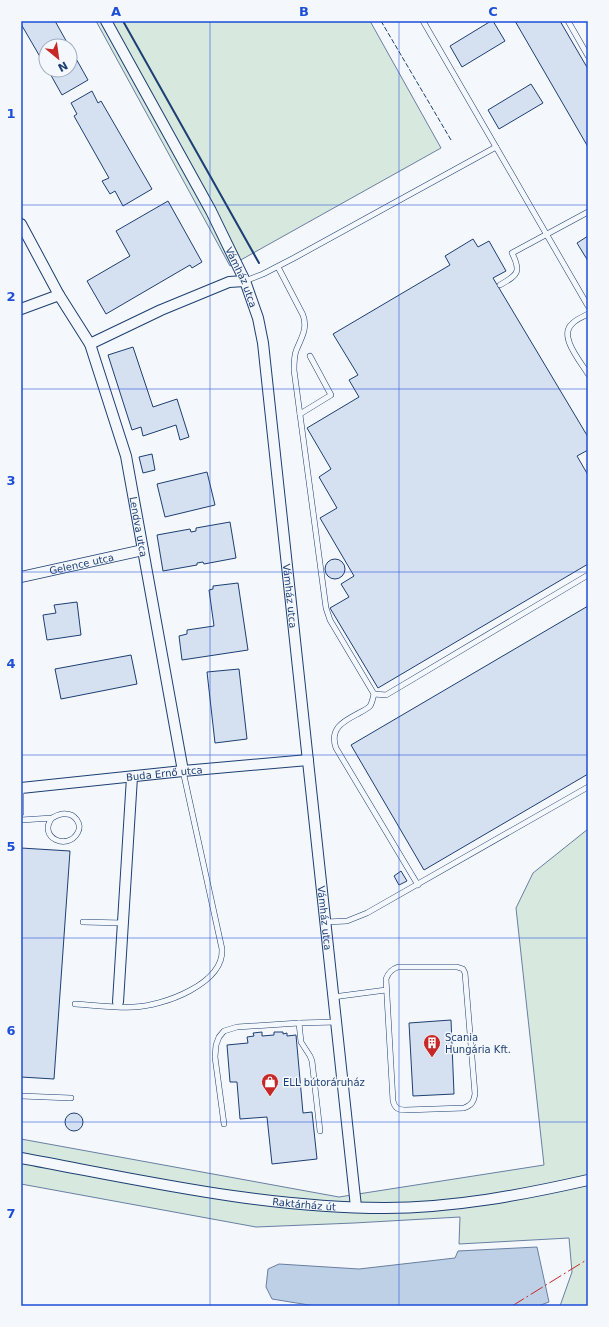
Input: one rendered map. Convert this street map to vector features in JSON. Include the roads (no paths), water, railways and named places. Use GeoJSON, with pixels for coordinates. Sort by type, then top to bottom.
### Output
{"type":"FeatureCollection","features":[{"type":"Feature","properties":{"kind":"street","name":"Vámház utca"},"geometry":{"type":"LineString","coordinates":[[106,21],[211,211],[245,280],[258,318],[263,343],[356,1207]]}},
{"type":"Feature","properties":{"kind":"street","name":"Lendva utca"},"geometry":{"type":"LineString","coordinates":[[21,224],[59,295],[90,344],[126,456],[183,771]]}},
{"type":"Feature","properties":{"kind":"street"},"geometry":{"type":"LineString","coordinates":[[90,344],[161,310],[229,282],[245,280]]}},
{"type":"Feature","properties":{"kind":"street"},"geometry":{"type":"LineString","coordinates":[[21,309],[59,295]]}},
{"type":"Feature","properties":{"kind":"street","name":"Gelence utca"},"geometry":{"type":"LineString","coordinates":[[21,577],[143,550]]}},
{"type":"Feature","properties":{"kind":"street","name":"Buda Ernő utca"},"geometry":{"type":"LineString","coordinates":[[21,788],[308,760]]}},
{"type":"Feature","properties":{"kind":"street"},"geometry":{"type":"LineString","coordinates":[[118,1002],[132,777]]}},
{"type":"Feature","properties":{"kind":"street","name":"Raktárház út"},"geometry":{"type":"LineString","coordinates":[[21,1158],[188,1188],[273,1201],[319,1206],[386,1208],[458,1203],[544,1190],[588,1180]]}},
{"type":"Feature","properties":{"kind":"lane"},"geometry":{"type":"LineString","coordinates":[[424,21],[588,305]]}},
{"type":"Feature","properties":{"kind":"lane"},"geometry":{"type":"LineString","coordinates":[[568,21],[588,56]]}},
{"type":"Feature","properties":{"kind":"lane"},"geometry":{"type":"LineString","coordinates":[[245,280],[255,278],[278,267],[496,147]]}},
{"type":"Feature","properties":{"kind":"lane"},"geometry":{"type":"LineString","coordinates":[[500,285],[514,277],[518,270],[517,263],[512,254],[588,212]]}},
{"type":"Feature","properties":{"kind":"lane"},"geometry":{"type":"LineString","coordinates":[[278,267],[303,315],[305,322],[305,331],[296,351],[294,361],[327,615],[374,694],[369,707],[341,724],[334,735],[334,742],[336,748],[418,885]]}},
{"type":"Feature","properties":{"kind":"lane"},"geometry":{"type":"LineString","coordinates":[[588,314],[572,323],[569,327],[567,335],[569,343],[588,374]]}},
{"type":"Feature","properties":{"kind":"lane"},"geometry":{"type":"LineString","coordinates":[[300,414],[331,394],[310,356]]}},
{"type":"Feature","properties":{"kind":"lane"},"geometry":{"type":"LineString","coordinates":[[374,694],[386,695],[588,575]]}},
{"type":"Feature","properties":{"kind":"lane"},"geometry":{"type":"LineString","coordinates":[[75,1004],[134,1008],[163,1002],[184,994],[202,983],[210,976],[221,960],[222,949],[183,771]]}},
{"type":"Feature","properties":{"kind":"lane"},"geometry":{"type":"LineString","coordinates":[[326,922],[338,922],[354,919],[367,913],[588,787]]}},
{"type":"Feature","properties":{"kind":"lane"},"geometry":{"type":"LineString","coordinates":[[21,788],[21,813]]}},
{"type":"Feature","properties":{"kind":"lane"},"geometry":{"type":"LineString","coordinates":[[21,820],[52,818],[62,814],[70,814],[79,824],[78,832],[75,836],[65,842],[56,841],[49,833],[48,829],[48,825],[52,818]]}},
{"type":"Feature","properties":{"kind":"lane"},"geometry":{"type":"LineString","coordinates":[[83,922],[123,923]]}},
{"type":"Feature","properties":{"kind":"lane"},"geometry":{"type":"LineString","coordinates":[[458,967],[463,969],[465,973],[475,1094],[473,1103],[469,1106],[464,1108],[405,1110],[397,1109],[394,1105],[386,990],[387,974],[394,968],[458,967]]}},
{"type":"Feature","properties":{"kind":"lane"},"geometry":{"type":"LineString","coordinates":[[333,997],[386,990]]}},
{"type":"Feature","properties":{"kind":"lane"},"geometry":{"type":"LineString","coordinates":[[224,1124],[215,1057],[216,1045],[224,1031],[252,1025],[336,1022]]}},
{"type":"Feature","properties":{"kind":"lane"},"geometry":{"type":"LineString","coordinates":[[299,1023],[302,1042],[312,1061],[320,1131]]}},
{"type":"Feature","properties":{"kind":"lane"},"geometry":{"type":"LineString","coordinates":[[21,1096],[71,1098]]}},
{"type":"Feature","properties":{"kind":"water"},"geometry":{"type":"Polygon","coordinates":[[[537,1247],[549,1302],[538,1306],[315,1306],[272,1299],[266,1287],[268,1269],[279,1264],[359,1269],[455,1258],[458,1251],[537,1247]]]}},
{"type":"Feature","properties":{"kind":"place","name":"Scania Hungária Kft."},"geometry":{"type":"Point","coordinates":[432,1058]}},
{"type":"Feature","properties":{"kind":"place","name":"ELL bútoráruház"},"geometry":{"type":"Point","coordinates":[270,1097]}}]}
